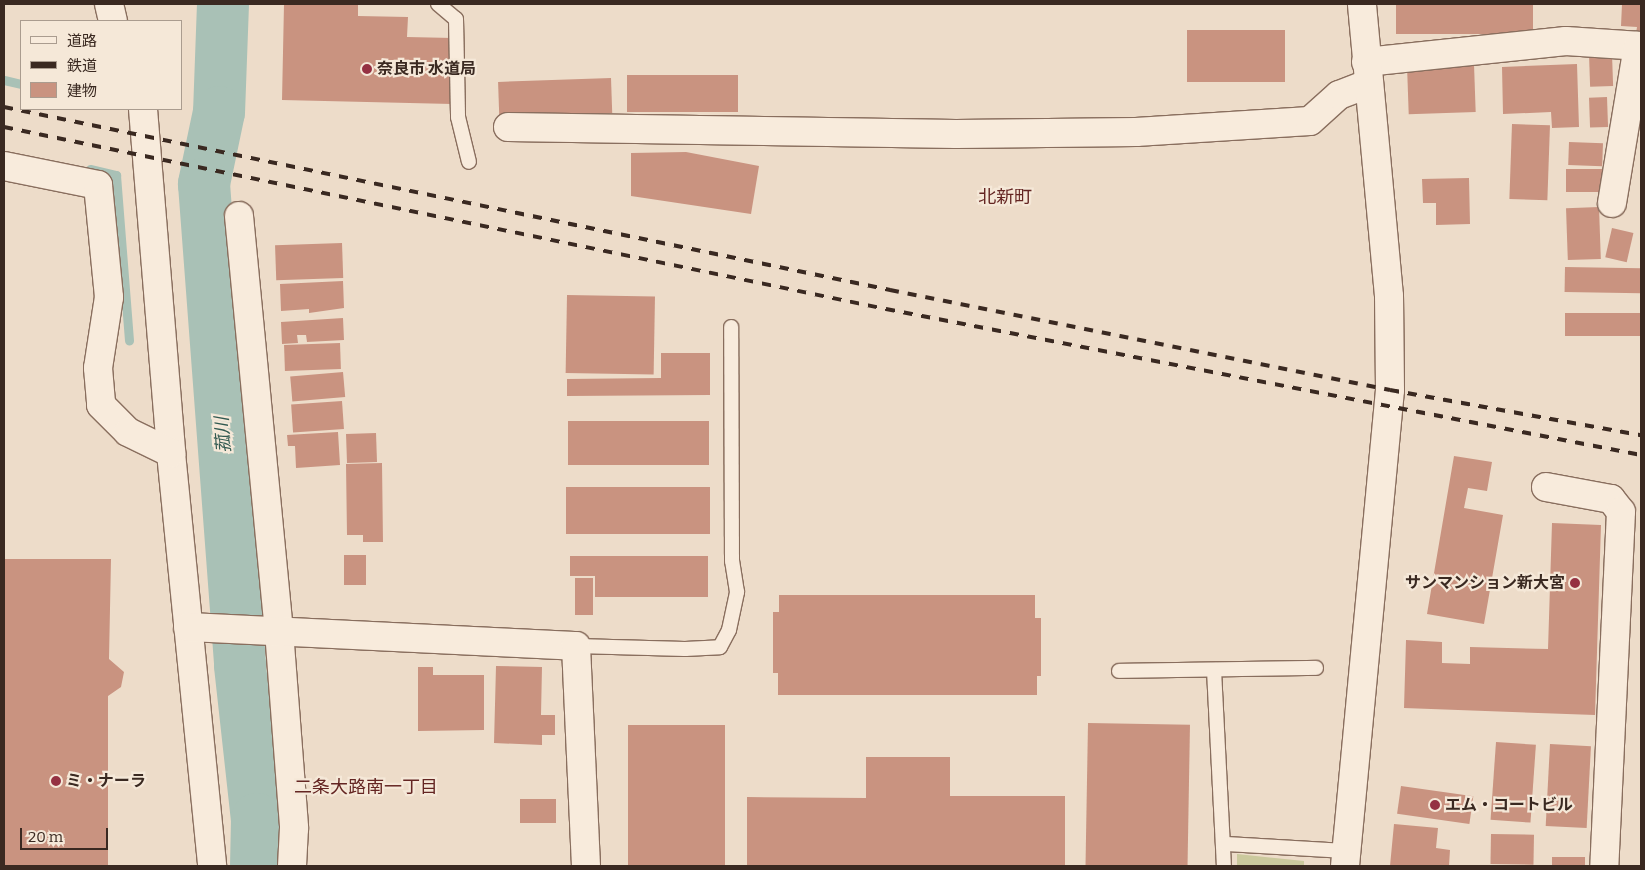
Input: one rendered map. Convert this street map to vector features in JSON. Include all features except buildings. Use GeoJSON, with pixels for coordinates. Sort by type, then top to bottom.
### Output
{"type":"FeatureCollection","features":[{"type":"Feature","properties":{"kind":"street"},"geometry":{"type":"LineString","coordinates":[[108,4],[113,20]]}},
{"type":"Feature","properties":{"kind":"street"},"geometry":{"type":"LineString","coordinates":[[1346,859],[1390,390],[1389,296],[1362,4]]}},
{"type":"Feature","properties":{"kind":"street"},"geometry":{"type":"LineString","coordinates":[[508,128],[956,134],[1136,132],[1310,121],[1339,95],[1368,73],[1566,41],[1639,46],[1612,203]]}},
{"type":"Feature","properties":{"kind":"street"},"geometry":{"type":"LineString","coordinates":[[144,110],[171,453],[212,866]]}},
{"type":"Feature","properties":{"kind":"street"},"geometry":{"type":"LineString","coordinates":[[4,166],[98,185],[109,297],[98,368],[101,405],[128,432],[171,453]]}},
{"type":"Feature","properties":{"kind":"street"},"geometry":{"type":"LineString","coordinates":[[239,216],[279,631],[294,828],[292,866]]}},
{"type":"Feature","properties":{"kind":"street"},"geometry":{"type":"LineString","coordinates":[[1546,486],[1610,499],[1621,512],[1604,866]]}},
{"type":"Feature","properties":{"kind":"street"},"geometry":{"type":"LineString","coordinates":[[188,627],[461,643],[576,646],[586,866]]}},
{"type":"Feature","properties":{"kind":"lane"},"geometry":{"type":"LineString","coordinates":[[438,4],[456,20],[458,117],[469,162]]}},
{"type":"Feature","properties":{"kind":"lane"},"geometry":{"type":"LineString","coordinates":[[576,646],[720,646],[730,630],[737,592],[732,561],[731,328]]}},
{"type":"Feature","properties":{"kind":"lane"},"geometry":{"type":"LineString","coordinates":[[1119,671],[1316,668]]}},
{"type":"Feature","properties":{"kind":"lane"},"geometry":{"type":"LineString","coordinates":[[1214,670],[1225,844],[1224,866]]}},
{"type":"Feature","properties":{"kind":"lane"},"geometry":{"type":"LineString","coordinates":[[1225,844],[1346,859]]}},
{"type":"Feature","properties":{"kind":"shaded area"},"geometry":{"type":"Polygon","coordinates":[[[1237,854],[1304,861],[1304,866],[1237,866],[1237,854]]]}},
{"type":"Feature","properties":{"kind":"waterway","name":"菰川"},"geometry":{"type":"LineString","coordinates":[[223,4],[219,112],[204,184],[240,666],[257,819],[256,866]]}},
{"type":"Feature","properties":{"kind":"waterway"},"geometry":{"type":"LineString","coordinates":[[4,80],[20,84]]}},
{"type":"Feature","properties":{"kind":"waterway"},"geometry":{"type":"LineString","coordinates":[[90,169],[116,175],[129,340]]}},
{"type":"Feature","properties":{"kind":"railway"},"geometry":{"type":"LineString","coordinates":[[4,107],[890,290],[1390,390],[1641,435]]}},
{"type":"Feature","properties":{"kind":"railway"},"geometry":{"type":"LineString","coordinates":[[4,127],[886,309],[1641,455]]}},
{"type":"Feature","properties":{"kind":"place","name":"奈良市 水道局"},"geometry":{"type":"Point","coordinates":[367,69]}},
{"type":"Feature","properties":{"kind":"place","name":"サンマンション新大宮"},"geometry":{"type":"Point","coordinates":[1575,583]}},
{"type":"Feature","properties":{"kind":"place","name":"ミ・ナーラ"},"geometry":{"type":"Point","coordinates":[56,781]}},
{"type":"Feature","properties":{"kind":"place","name":"エム・コートビル"},"geometry":{"type":"Point","coordinates":[1435,805]}},
{"type":"Feature","properties":{"kind":"district","name":"北新町"},"geometry":{"type":"Point","coordinates":[1005,197]}},
{"type":"Feature","properties":{"kind":"district","name":"二条大路南一丁目"},"geometry":{"type":"Point","coordinates":[366,787]}}]}
